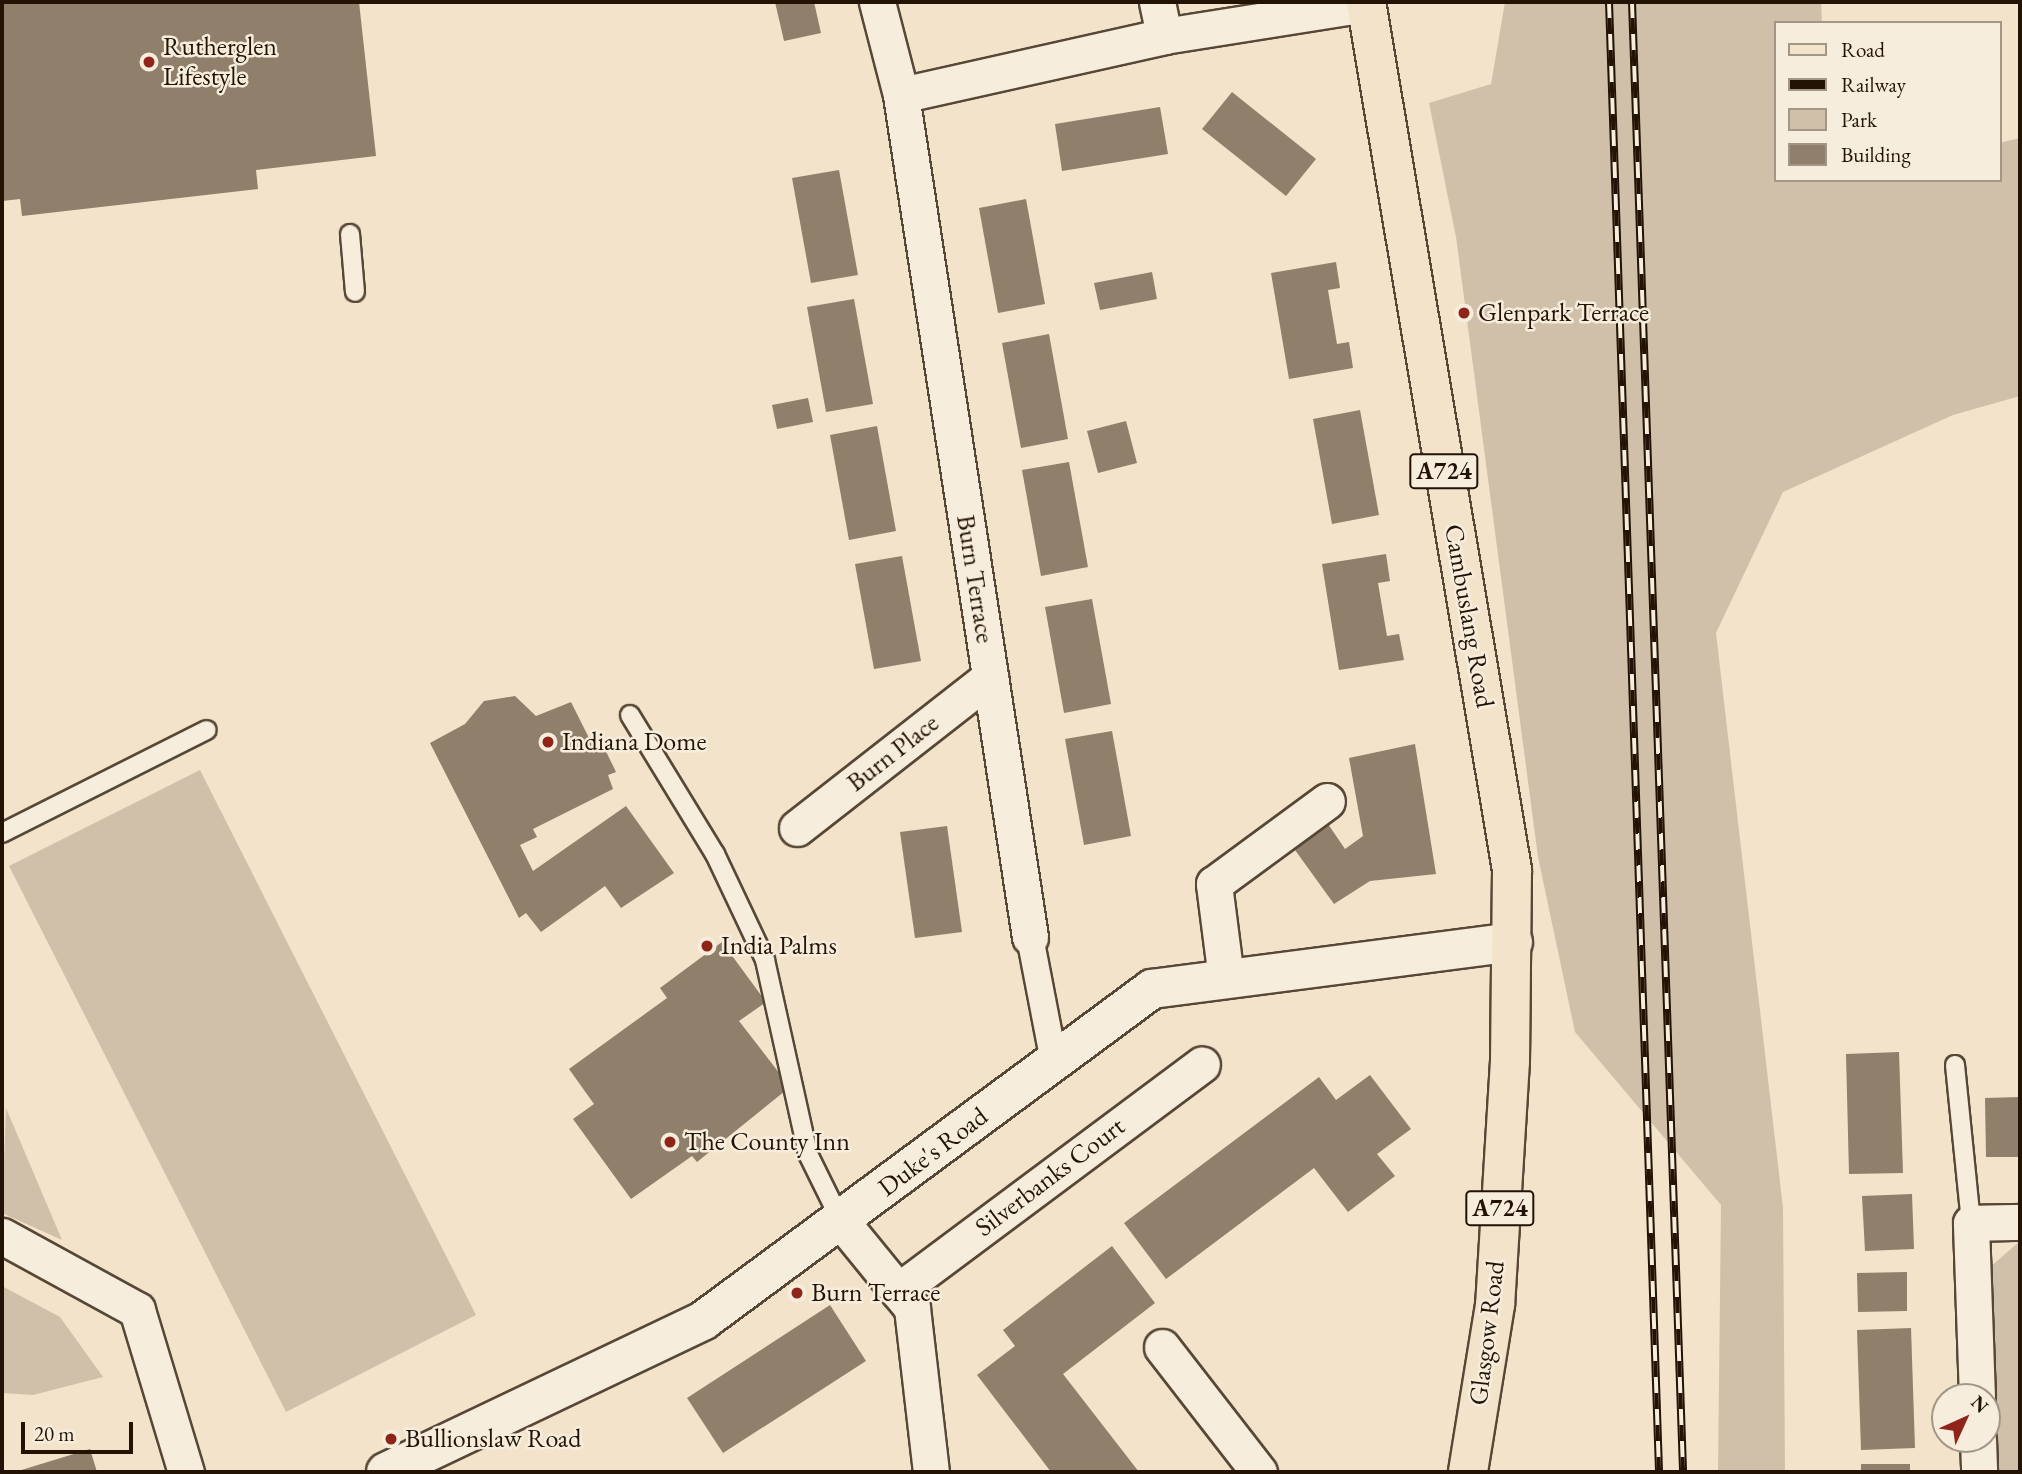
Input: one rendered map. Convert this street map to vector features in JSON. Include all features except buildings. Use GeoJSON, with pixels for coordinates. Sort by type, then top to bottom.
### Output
{"type":"FeatureCollection","features":[{"type":"Feature","properties":{"kind":"main road","name":"Cambuslang Road"},"geometry":{"type":"LineString","coordinates":[[1366,3],[1512,870],[1513,942]]}},
{"type":"Feature","properties":{"kind":"main road","name":"Duke's Road"},"geometry":{"type":"LineString","coordinates":[[386,1472],[704,1320],[1152,989],[1513,942]]}},
{"type":"Feature","properties":{"kind":"main road","name":"Glasgow Road"},"geometry":{"type":"LineString","coordinates":[[1468,1472],[1495,1305],[1513,942]]}},
{"type":"Feature","properties":{"kind":"street","name":"Burn Terrace"},"geometry":{"type":"LineString","coordinates":[[877,2],[901,95],[1030,937],[1054,1062]]}},
{"type":"Feature","properties":{"kind":"street"},"geometry":{"type":"LineString","coordinates":[[1157,2],[1164,36]]}},
{"type":"Feature","properties":{"kind":"street"},"geometry":{"type":"LineString","coordinates":[[901,95],[1164,36],[1366,3]]}},
{"type":"Feature","properties":{"kind":"street","name":"Burn Place"},"geometry":{"type":"LineString","coordinates":[[797,828],[990,677]]}},
{"type":"Feature","properties":{"kind":"street"},"geometry":{"type":"LineString","coordinates":[[1227,978],[1214,884],[1327,801]]}},
{"type":"Feature","properties":{"kind":"street","name":"Silverbanks Court"},"geometry":{"type":"LineString","coordinates":[[898,1291],[1202,1063]]}},
{"type":"Feature","properties":{"kind":"street"},"geometry":{"type":"LineString","coordinates":[[841,1221],[912,1308],[931,1472]]}},
{"type":"Feature","properties":{"kind":"street"},"geometry":{"type":"LineString","coordinates":[[1977,1383],[1971,1223],[2020,1222]]}},
{"type":"Feature","properties":{"kind":"street"},"geometry":{"type":"LineString","coordinates":[[2,1236],[137,1310],[186,1472]]}},
{"type":"Feature","properties":{"kind":"street"},"geometry":{"type":"LineString","coordinates":[[1162,1347],[1259,1472]]}},
{"type":"Feature","properties":{"kind":"street"},"geometry":{"type":"LineString","coordinates":[[1978,1453],[1979,1472]]}},
{"type":"Feature","properties":{"kind":"lane"},"geometry":{"type":"LineString","coordinates":[[350,234],[355,292]]}},
{"type":"Feature","properties":{"kind":"lane"},"geometry":{"type":"LineString","coordinates":[[630,715],[715,854],[765,960],[804,1142],[841,1221]]}},
{"type":"Feature","properties":{"kind":"lane"},"geometry":{"type":"LineString","coordinates":[[2,833],[207,730]]}},
{"type":"Feature","properties":{"kind":"lane"},"geometry":{"type":"LineString","coordinates":[[1955,1065],[1971,1223]]}},
{"type":"Feature","properties":{"kind":"green space"},"geometry":{"type":"Polygon","coordinates":[[[1505,2],[1821,2],[1822,21],[1773,21],[1773,182],[2001,182],[2001,143],[2020,138],[2020,396],[1953,415],[1783,492],[1716,633],[1783,1208],[1785,1472],[1718,1472],[1721,1205],[1575,1032],[1538,857],[1456,237],[1429,103],[1491,84],[1505,2]]]}},
{"type":"Feature","properties":{"kind":"green space"},"geometry":{"type":"Polygon","coordinates":[[[200,770],[476,1315],[286,1412],[9,866],[200,770]]]}},
{"type":"Feature","properties":{"kind":"green space"},"geometry":{"type":"Polygon","coordinates":[[[6,1108],[62,1240],[2,1213],[6,1108]]]}},
{"type":"Feature","properties":{"kind":"green space"},"geometry":{"type":"Polygon","coordinates":[[[2020,1241],[2020,1472],[1995,1472],[1994,1453],[2001,1453],[2001,1383],[1992,1383],[1989,1268],[2020,1241]]]}},
{"type":"Feature","properties":{"kind":"green space"},"geometry":{"type":"Polygon","coordinates":[[[2,1286],[60,1317],[103,1377],[33,1395],[2,1393],[2,1286]]]}},
{"type":"Feature","properties":{"kind":"railway"},"geometry":{"type":"LineString","coordinates":[[1609,2],[1659,1472]]}},
{"type":"Feature","properties":{"kind":"railway"},"geometry":{"type":"LineString","coordinates":[[1632,2],[1683,1472]]}},
{"type":"Feature","properties":{"kind":"place","name":"Rutherglen Lifestyle"},"geometry":{"type":"Point","coordinates":[149,62]}},
{"type":"Feature","properties":{"kind":"place","name":"Glenpark Terrace"},"geometry":{"type":"Point","coordinates":[1464,313]}},
{"type":"Feature","properties":{"kind":"place","name":"Indiana Dome"},"geometry":{"type":"Point","coordinates":[548,742]}},
{"type":"Feature","properties":{"kind":"place","name":"India Palms"},"geometry":{"type":"Point","coordinates":[707,946]}},
{"type":"Feature","properties":{"kind":"place","name":"The County Inn"},"geometry":{"type":"Point","coordinates":[670,1142]}},
{"type":"Feature","properties":{"kind":"place","name":"Burn Terrace"},"geometry":{"type":"Point","coordinates":[797,1293]}},
{"type":"Feature","properties":{"kind":"place","name":"Bullionslaw Road"},"geometry":{"type":"Point","coordinates":[391,1439]}}]}
